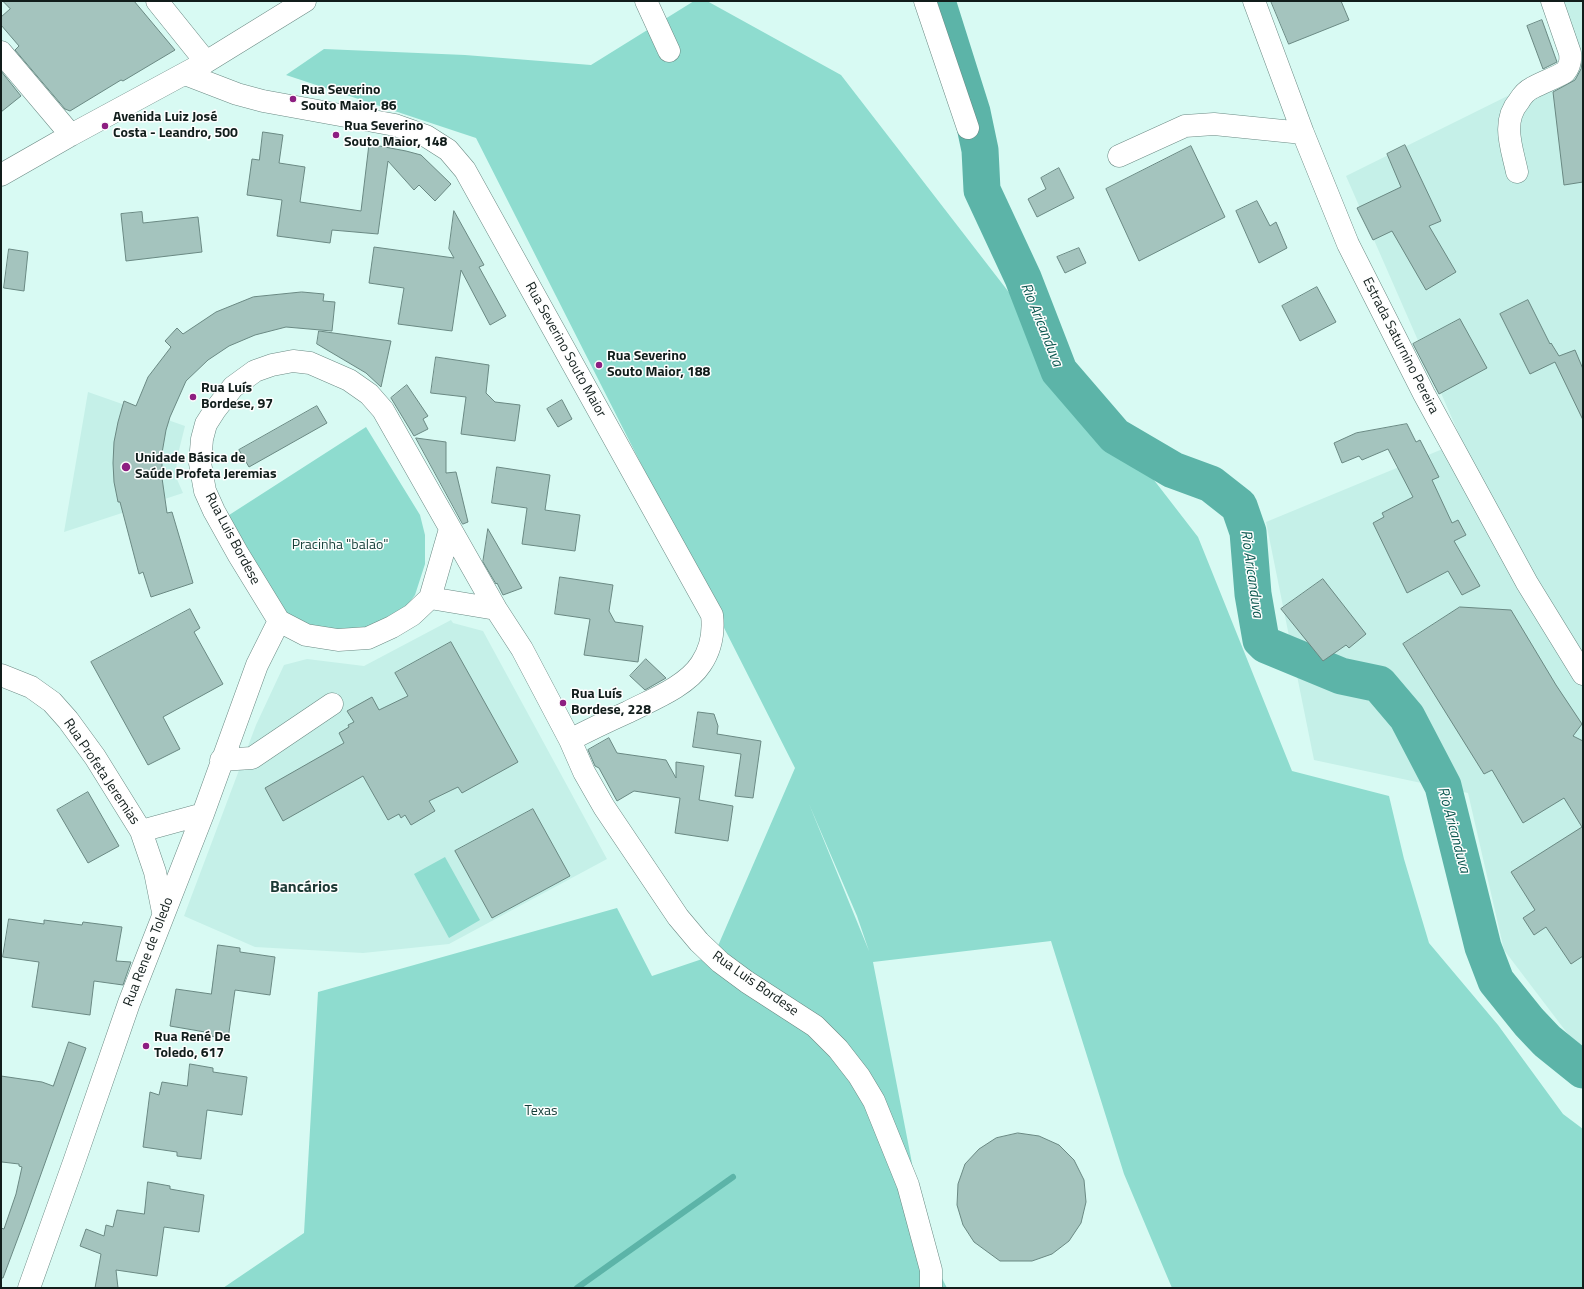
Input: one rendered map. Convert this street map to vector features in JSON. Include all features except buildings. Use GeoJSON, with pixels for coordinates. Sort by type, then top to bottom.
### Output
{"type":"FeatureCollection","features":[{"type":"Feature","properties":{"kind":"street"},"geometry":{"type":"LineString","coordinates":[[157,1],[206,62]]}},
{"type":"Feature","properties":{"kind":"street"},"geometry":{"type":"LineString","coordinates":[[1,175],[71,135],[206,62],[305,1]]}},
{"type":"Feature","properties":{"kind":"street"},"geometry":{"type":"LineString","coordinates":[[925,1],[968,128]]}},
{"type":"Feature","properties":{"kind":"street","name":"Estrada Saturnino Pereira"},"geometry":{"type":"LineString","coordinates":[[1254,1],[1303,133],[1348,244],[1424,394],[1527,583],[1583,674]]}},
{"type":"Feature","properties":{"kind":"street"},"geometry":{"type":"LineString","coordinates":[[1517,172],[1508,133],[1508,122],[1513,108],[1531,89],[1565,72],[1571,61],[1570,53],[1552,1]]}},
{"type":"Feature","properties":{"kind":"street"},"geometry":{"type":"LineString","coordinates":[[645,2],[669,51]]}},
{"type":"Feature","properties":{"kind":"street"},"geometry":{"type":"LineString","coordinates":[[1,52],[71,135]]}},
{"type":"Feature","properties":{"kind":"street","name":"Rua Severino Souto Maior"},"geometry":{"type":"LineString","coordinates":[[185,74],[236,94],[263,101],[395,125],[426,136],[448,150],[465,170],[712,614],[713,628],[708,652],[701,664],[690,677],[664,694],[570,740]]}},
{"type":"Feature","properties":{"kind":"street"},"geometry":{"type":"LineString","coordinates":[[1119,156],[1185,126],[1214,124],[1303,133]]}},
{"type":"Feature","properties":{"kind":"street","name":"Rua Luis Bordese"},"geometry":{"type":"LineString","coordinates":[[279,621],[258,588],[214,511],[205,491],[200,463],[202,439],[206,424],[233,387],[255,371],[293,360],[310,363],[349,380],[369,394],[383,410],[496,609],[522,649],[570,740],[584,772],[616,828],[678,917],[699,942],[720,962],[814,1026],[838,1049],[859,1076],[874,1101],[908,1185],[931,1270],[931,1288]]}},
{"type":"Feature","properties":{"kind":"street"},"geometry":{"type":"LineString","coordinates":[[279,621],[306,635],[338,640],[368,638],[392,627],[412,615],[430,598],[450,529]]}},
{"type":"Feature","properties":{"kind":"street"},"geometry":{"type":"LineString","coordinates":[[430,598],[496,609]]}},
{"type":"Feature","properties":{"kind":"street","name":"Rua Rene de Toledo"},"geometry":{"type":"LineString","coordinates":[[29,1288],[129,1002],[203,814],[221,760],[257,665],[279,621]]}},
{"type":"Feature","properties":{"kind":"street","name":"Rua Profeta Jeremias"},"geometry":{"type":"LineString","coordinates":[[1,675],[31,687],[52,702],[68,720],[95,757],[141,831],[155,872],[164,912]]}},
{"type":"Feature","properties":{"kind":"street"},"geometry":{"type":"LineString","coordinates":[[221,760],[252,758],[332,704]]}},
{"type":"Feature","properties":{"kind":"street","name":"Rua Profeta Jeremias"},"geometry":{"type":"LineString","coordinates":[[141,831],[203,814]]}},
{"type":"Feature","properties":{"kind":"shaded area"},"geometry":{"type":"Polygon","coordinates":[[[1540,1],[1583,1],[1583,1052],[1504,950],[1468,793],[1314,760],[1266,522],[1462,441],[1346,176],[1564,68],[1540,1]]]}},
{"type":"Feature","properties":{"kind":"shaded area","name":"Unidade Básica de Saúde Profeta Jeremias"},"geometry":{"type":"Polygon","coordinates":[[[88,392],[185,426],[177,458],[176,477],[183,493],[64,532],[88,392]]]}},
{"type":"Feature","properties":{"kind":"shaded area"},"geometry":{"type":"Polygon","coordinates":[[[451,620],[453,623],[483,631],[607,859],[449,944],[363,953],[255,947],[184,916],[256,725],[284,665],[307,659],[364,666],[451,620]]]}},
{"type":"Feature","properties":{"kind":"green space","name":"Texas"},"geometry":{"type":"Polygon","coordinates":[[[694,1],[707,1],[841,75],[1198,537],[1292,771],[1389,796],[1404,859],[1429,943],[1498,1025],[1563,1114],[1583,1129],[1583,1288],[1172,1288],[1124,1174],[1051,941],[873,962],[911,1158],[926,1247],[947,1288],[223,1288],[304,1233],[318,992],[617,908],[652,976],[714,955],[795,768],[476,138],[286,75],[324,49],[465,55],[591,65],[694,1]],[[809,804],[869,951],[857,916],[809,804]]]}},
{"type":"Feature","properties":{"kind":"green space","name":"Pracinha \"balão\""},"geometry":{"type":"Polygon","coordinates":[[[366,427],[420,515],[425,535],[425,564],[415,595],[400,615],[379,629],[329,634],[283,612],[226,517],[366,427]]]}},
{"type":"Feature","properties":{"kind":"green space"},"geometry":{"type":"Polygon","coordinates":[[[445,857],[480,920],[449,938],[414,874],[445,857]]]}},
{"type":"Feature","properties":{"kind":"waterway","name":"Rio Aricanduva"},"geometry":{"type":"LineString","coordinates":[[937,1],[972,112],[980,150],[982,190],[1023,278],[1059,371],[1115,436],[1173,470],[1211,484],[1239,506],[1248,532],[1253,594],[1261,640],[1266,645],[1341,676],[1379,684],[1407,717],[1443,786],[1483,947],[1496,981],[1529,1022],[1547,1041],[1583,1070]]}},
{"type":"Feature","properties":{"kind":"waterway"},"geometry":{"type":"LineString","coordinates":[[577,1288],[733,1177]]}},
{"type":"Feature","properties":{"kind":"place","name":"Rua Severino Souto Maior, 86"},"geometry":{"type":"Point","coordinates":[293,99]}},
{"type":"Feature","properties":{"kind":"place","name":"Avenida Luiz José Costa - Leandro, 500"},"geometry":{"type":"Point","coordinates":[105,126]}},
{"type":"Feature","properties":{"kind":"place","name":"Rua Severino Souto Maior, 148"},"geometry":{"type":"Point","coordinates":[336,135]}},
{"type":"Feature","properties":{"kind":"place","name":"Rua Severino Souto Maior, 188"},"geometry":{"type":"Point","coordinates":[599,365]}},
{"type":"Feature","properties":{"kind":"place","name":"Rua Luís Bordese, 97"},"geometry":{"type":"Point","coordinates":[193,397]}},
{"type":"Feature","properties":{"kind":"place","name":"Unidade Básica de Saúde Profeta Jeremias"},"geometry":{"type":"Point","coordinates":[126,467]}},
{"type":"Feature","properties":{"kind":"place","name":"Rua Luís Bordese, 228"},"geometry":{"type":"Point","coordinates":[563,703]}},
{"type":"Feature","properties":{"kind":"place","name":"Rua René De Toledo, 617"},"geometry":{"type":"Point","coordinates":[146,1046]}},
{"type":"Feature","properties":{"kind":"district","name":"Bancários"},"geometry":{"type":"Point","coordinates":[304,888]}}]}
